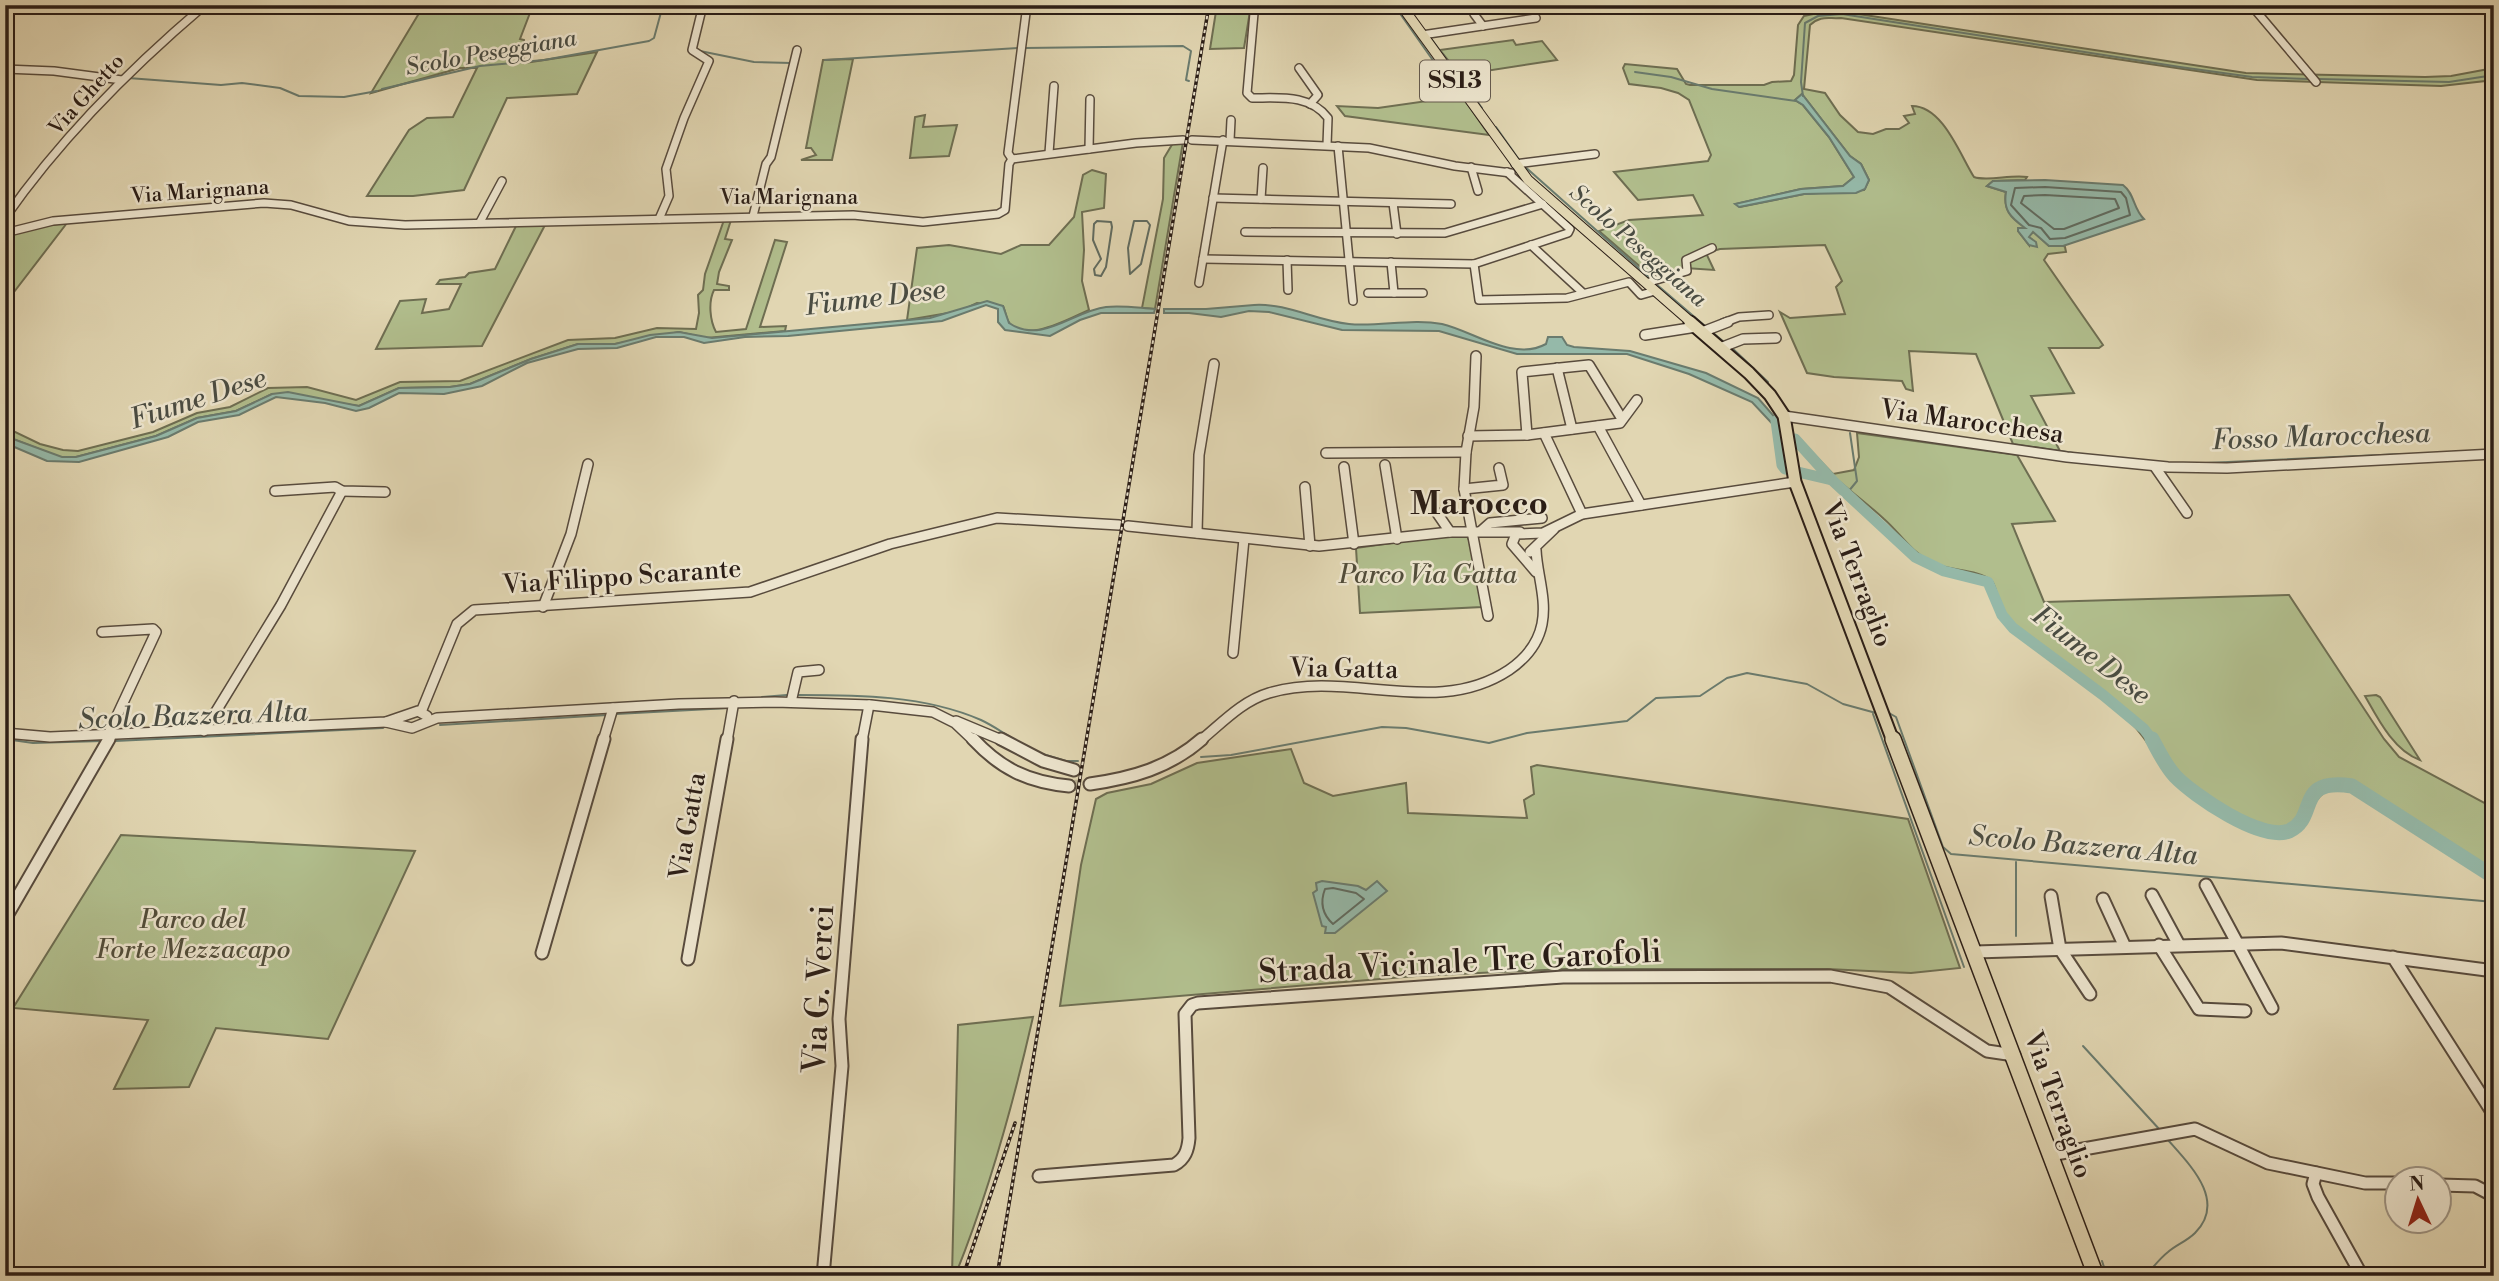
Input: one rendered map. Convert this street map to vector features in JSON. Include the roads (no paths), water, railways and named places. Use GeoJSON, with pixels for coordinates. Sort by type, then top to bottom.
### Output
{"type":"FeatureCollection","features":[{"type":"Feature","properties":{"kind":"main road","name":"Via Terraglio"},"geometry":{"type":"LineString","coordinates":[[1401,5],[1528,180],[1725,346],[1763,387],[1784,416],[1792,474],[2096,1276]]}},
{"type":"Feature","properties":{"kind":"street","name":"Via Ghetto"},"geometry":{"type":"LineString","coordinates":[[5,218],[19,198],[122,80],[162,40],[205,5]]}},
{"type":"Feature","properties":{"kind":"street"},"geometry":{"type":"LineString","coordinates":[[659,219],[668,196],[666,169],[684,118],[709,61],[692,50],[703,5]]}},
{"type":"Feature","properties":{"kind":"street","name":"Via Marignana"},"geometry":{"type":"LineString","coordinates":[[5,233],[53,221],[264,204],[291,205],[338,219],[365,223],[853,215],[948,222],[998,214],[1007,206],[1009,164],[1012,159],[1008,153],[1027,5]]}},
{"type":"Feature","properties":{"kind":"street"},"geometry":{"type":"LineString","coordinates":[[2251,5],[2316,82]]}},
{"type":"Feature","properties":{"kind":"street"},"geometry":{"type":"LineString","coordinates":[[1254,13],[1247,93],[1252,97],[1310,104],[1320,108],[1328,118],[1327,145]]}},
{"type":"Feature","properties":{"kind":"street"},"geometry":{"type":"LineString","coordinates":[[1474,14],[1483,26]]}},
{"type":"Feature","properties":{"kind":"street"},"geometry":{"type":"LineString","coordinates":[[1422,35],[1536,18]]}},
{"type":"Feature","properties":{"kind":"street"},"geometry":{"type":"LineString","coordinates":[[752,216],[766,164],[771,157],[797,50]]}},
{"type":"Feature","properties":{"kind":"street"},"geometry":{"type":"LineString","coordinates":[[1299,68],[1318,95],[1310,104]]}},
{"type":"Feature","properties":{"kind":"street"},"geometry":{"type":"LineString","coordinates":[[5,69],[54,71],[122,80]]}},
{"type":"Feature","properties":{"kind":"street"},"geometry":{"type":"LineString","coordinates":[[1049,153],[1054,86]]}},
{"type":"Feature","properties":{"kind":"street"},"geometry":{"type":"LineString","coordinates":[[1089,149],[1090,99]]}},
{"type":"Feature","properties":{"kind":"street"},"geometry":{"type":"LineString","coordinates":[[1199,283],[1213,198],[1231,120]]}},
{"type":"Feature","properties":{"kind":"street"},"geometry":{"type":"LineString","coordinates":[[1012,159],[1188,140],[1369,148],[1471,167],[1494,168],[1595,154]]}},
{"type":"Feature","properties":{"kind":"street"},"geometry":{"type":"LineString","coordinates":[[1338,146],[1353,301]]}},
{"type":"Feature","properties":{"kind":"street"},"geometry":{"type":"LineString","coordinates":[[1494,168],[1518,164]]}},
{"type":"Feature","properties":{"kind":"street"},"geometry":{"type":"LineString","coordinates":[[1507,172],[1518,164]]}},
{"type":"Feature","properties":{"kind":"street"},"geometry":{"type":"LineString","coordinates":[[1471,167],[1478,191]]}},
{"type":"Feature","properties":{"kind":"street"},"geometry":{"type":"LineString","coordinates":[[1261,199],[1263,168]]}},
{"type":"Feature","properties":{"kind":"street"},"geometry":{"type":"LineString","coordinates":[[1494,168],[1528,180]]}},
{"type":"Feature","properties":{"kind":"street"},"geometry":{"type":"LineString","coordinates":[[1203,259],[1474,264],[1568,233],[1570,229],[1507,172]]}},
{"type":"Feature","properties":{"kind":"street"},"geometry":{"type":"LineString","coordinates":[[480,222],[502,181]]}},
{"type":"Feature","properties":{"kind":"street"},"geometry":{"type":"LineString","coordinates":[[1213,198],[1451,204]]}},
{"type":"Feature","properties":{"kind":"street"},"geometry":{"type":"LineString","coordinates":[[1393,203],[1397,234]]}},
{"type":"Feature","properties":{"kind":"street"},"geometry":{"type":"LineString","coordinates":[[1245,232],[1453,232],[1543,204]]}},
{"type":"Feature","properties":{"kind":"street"},"geometry":{"type":"LineString","coordinates":[[1531,245],[1583,293]]}},
{"type":"Feature","properties":{"kind":"street"},"geometry":{"type":"LineString","coordinates":[[1474,264],[1479,300],[1567,298],[1629,282],[1641,295],[1652,286],[1687,271],[1686,260],[1712,248]]}},
{"type":"Feature","properties":{"kind":"street"},"geometry":{"type":"LineString","coordinates":[[1287,260],[1288,290]]}},
{"type":"Feature","properties":{"kind":"street"},"geometry":{"type":"LineString","coordinates":[[1391,262],[1394,293]]}},
{"type":"Feature","properties":{"kind":"street"},"geometry":{"type":"LineString","coordinates":[[1368,293],[1423,293]]}},
{"type":"Feature","properties":{"kind":"street"},"geometry":{"type":"LineString","coordinates":[[1645,335],[1704,330],[1739,317],[1769,315]]}},
{"type":"Feature","properties":{"kind":"street"},"geometry":{"type":"LineString","coordinates":[[1725,346],[1743,339],[1776,338]]}},
{"type":"Feature","properties":{"kind":"street"},"geometry":{"type":"LineString","coordinates":[[1476,356],[1474,407],[1466,452],[1464,489],[1476,531],[1488,616]]}},
{"type":"Feature","properties":{"kind":"street"},"geometry":{"type":"LineString","coordinates":[[1197,533],[1199,455],[1214,363]]}},
{"type":"Feature","properties":{"kind":"street"},"geometry":{"type":"LineString","coordinates":[[1527,435],[1522,372],[1589,365],[1622,419]]}},
{"type":"Feature","properties":{"kind":"street"},"geometry":{"type":"LineString","coordinates":[[1558,368],[1572,429]]}},
{"type":"Feature","properties":{"kind":"street"},"geometry":{"type":"LineString","coordinates":[[1468,436],[1527,435],[1620,423],[1637,400]]}},
{"type":"Feature","properties":{"kind":"street","name":"Via Marocchesa"},"geometry":{"type":"LineString","coordinates":[[1784,416],[2130,461],[2155,467],[2238,467],[2494,454]]}},
{"type":"Feature","properties":{"kind":"street"},"geometry":{"type":"LineString","coordinates":[[1598,426],[1641,505]]}},
{"type":"Feature","properties":{"kind":"street"},"geometry":{"type":"LineString","coordinates":[[1544,433],[1582,514]]}},
{"type":"Feature","properties":{"kind":"street"},"geometry":{"type":"LineString","coordinates":[[1326,453],[1466,452]]}},
{"type":"Feature","properties":{"kind":"street"},"geometry":{"type":"LineString","coordinates":[[544,607],[571,534],[588,464]]}},
{"type":"Feature","properties":{"kind":"street"},"geometry":{"type":"LineString","coordinates":[[1385,465],[1397,539]]}},
{"type":"Feature","properties":{"kind":"street"},"geometry":{"type":"LineString","coordinates":[[1344,467],[1354,544]]}},
{"type":"Feature","properties":{"kind":"street"},"geometry":{"type":"LineString","coordinates":[[2155,467],[2187,513]]}},
{"type":"Feature","properties":{"kind":"street"},"geometry":{"type":"LineString","coordinates":[[1464,489],[1503,485],[1499,468]]}},
{"type":"Feature","properties":{"kind":"street"},"geometry":{"type":"LineString","coordinates":[[1556,526],[1537,549],[1529,553],[1515,548],[1511,540],[1524,533],[1543,533],[1556,526],[1582,514],[1641,505],[1792,474]]}},
{"type":"Feature","properties":{"kind":"street"},"geometry":{"type":"LineString","coordinates":[[275,491],[335,487],[342,491],[385,492]]}},
{"type":"Feature","properties":{"kind":"street"},"geometry":{"type":"LineString","coordinates":[[1305,487],[1310,546]]}},
{"type":"Feature","properties":{"kind":"street"},"geometry":{"type":"LineString","coordinates":[[204,731],[275,615],[342,491]]}},
{"type":"Feature","properties":{"kind":"street"},"geometry":{"type":"LineString","coordinates":[[1437,513],[1450,532]]}},
{"type":"Feature","properties":{"kind":"street","name":"Via Filippo Scarante"},"geometry":{"type":"LineString","coordinates":[[414,717],[457,624],[464,615],[479,609],[750,592],[883,546],[990,519],[1020,517],[1123,525],[1310,546],[1354,544],[1450,532],[1524,533]]}},
{"type":"Feature","properties":{"kind":"street"},"geometry":{"type":"LineString","coordinates":[[1476,531],[1490,523],[1542,518]]}},
{"type":"Feature","properties":{"kind":"street"},"geometry":{"type":"LineString","coordinates":[[1524,533],[1536,537],[1537,549]]}},
{"type":"Feature","properties":{"kind":"street","name":"Via Filippo Scarante"},"geometry":{"type":"LineString","coordinates":[[1493,534],[1515,548]]}},
{"type":"Feature","properties":{"kind":"street"},"geometry":{"type":"LineString","coordinates":[[1233,653],[1244,539]]}},
{"type":"Feature","properties":{"kind":"street","name":"Via Gatta"},"geometry":{"type":"LineString","coordinates":[[1515,548],[1537,574]]}},
{"type":"Feature","properties":{"kind":"street","name":"Via Gatta"},"geometry":{"type":"LineString","coordinates":[[1090,784],[1162,767],[1189,750],[1241,705],[1271,692],[1319,687],[1451,693],[1496,680],[1525,657],[1540,633],[1544,604],[1537,574],[1537,549]]}},
{"type":"Feature","properties":{"kind":"street"},"geometry":{"type":"LineString","coordinates":[[5,919],[109,738],[156,632],[153,629],[102,632]]}},
{"type":"Feature","properties":{"kind":"street"},"geometry":{"type":"LineString","coordinates":[[791,702],[798,672],[819,670]]}},
{"type":"Feature","properties":{"kind":"street"},"geometry":{"type":"LineString","coordinates":[[5,733],[109,738],[386,722],[414,717],[612,712],[791,702],[930,711],[990,733],[1038,760],[1074,770]]}},
{"type":"Feature","properties":{"kind":"street","name":"Via Gatta"},"geometry":{"type":"LineString","coordinates":[[688,959],[733,705]]}},
{"type":"Feature","properties":{"kind":"street","name":"Via G. Verci"},"geometry":{"type":"LineString","coordinates":[[823,1276],[842,1066],[839,1019],[863,733],[869,705]]}},
{"type":"Feature","properties":{"kind":"street"},"geometry":{"type":"LineString","coordinates":[[542,953],[612,712]]}},
{"type":"Feature","properties":{"kind":"street"},"geometry":{"type":"LineString","coordinates":[[953,720],[1013,773],[1035,781],[1069,786]]}},
{"type":"Feature","properties":{"kind":"street"},"geometry":{"type":"LineString","coordinates":[[979,743],[990,733]]}},
{"type":"Feature","properties":{"kind":"street"},"geometry":{"type":"LineString","coordinates":[[2206,885],[2272,1007]]}},
{"type":"Feature","properties":{"kind":"street"},"geometry":{"type":"LineString","coordinates":[[2152,895],[2179,944]]}},
{"type":"Feature","properties":{"kind":"street"},"geometry":{"type":"LineString","coordinates":[[2051,897],[2060,949],[2090,994]]}},
{"type":"Feature","properties":{"kind":"street"},"geometry":{"type":"LineString","coordinates":[[2103,899],[2125,947]]}},
{"type":"Feature","properties":{"kind":"street"},"geometry":{"type":"LineString","coordinates":[[1975,952],[2281,943],[2494,971]]}},
{"type":"Feature","properties":{"kind":"street"},"geometry":{"type":"LineString","coordinates":[[2159,945],[2199,1009],[2245,1011]]}},
{"type":"Feature","properties":{"kind":"street"},"geometry":{"type":"LineString","coordinates":[[2393,957],[2494,1115]]}},
{"type":"Feature","properties":{"kind":"street","name":"Strada Vicinale Tre Garofoli"},"geometry":{"type":"LineString","coordinates":[[1039,1176],[1174,1165],[1182,1161],[1189,1138],[1185,1014],[1192,1005],[1198,1003],[1563,977],[1830,976],[1889,986],[1987,1051],[2014,1055]]}},
{"type":"Feature","properties":{"kind":"street"},"geometry":{"type":"LineString","coordinates":[[2050,1155],[2195,1129],[2268,1163],[2365,1183],[2384,1184]]}},
{"type":"Feature","properties":{"kind":"street"},"geometry":{"type":"LineString","coordinates":[[2315,1173],[2313,1184],[2318,1197],[2362,1276]]}},
{"type":"Feature","properties":{"kind":"street"},"geometry":{"type":"LineString","coordinates":[[2454,1185],[2474,1185],[2494,1196]]}},
{"type":"Feature","properties":{"kind":"water"},"geometry":{"type":"Polygon","coordinates":[[[1802,94],[1850,156],[1861,164],[1869,180],[1865,189],[1856,193],[1804,194],[1739,207],[1735,204],[1801,189],[1843,186],[1854,177],[1829,137],[1803,105],[1795,100],[1802,94]]]}},
{"type":"Feature","properties":{"kind":"water"},"geometry":{"type":"Polygon","coordinates":[[[2045,180],[2123,185],[2144,219],[2063,246],[2049,246],[2033,232],[2029,237],[2036,242],[2037,247],[2029,245],[2018,231],[2018,228],[2025,228],[2012,217],[2007,208],[2006,192],[1987,186],[1993,181],[2045,180]]]}},
{"type":"Feature","properties":{"kind":"water"},"geometry":{"type":"Polygon","coordinates":[[[987,301],[1003,306],[1009,323],[1021,329],[1033,330],[1058,325],[1106,307],[1155,309],[1154,313],[1101,313],[1080,320],[1050,336],[1005,330],[998,322],[998,309],[986,305],[942,321],[788,336],[745,337],[704,343],[684,337],[656,337],[617,348],[578,349],[527,363],[482,386],[444,394],[399,393],[369,408],[356,411],[325,403],[276,397],[239,415],[198,422],[168,437],[79,462],[47,461],[5,443],[5,436],[62,457],[76,457],[156,436],[197,418],[236,411],[272,394],[288,392],[359,406],[399,388],[470,384],[531,359],[578,344],[615,344],[650,335],[679,332],[712,338],[930,318],[987,301]]]}},
{"type":"Feature","properties":{"kind":"water"},"geometry":{"type":"Polygon","coordinates":[[[1254,305],[1290,309],[1349,324],[1431,322],[1520,349],[1533,349],[1546,344],[1548,337],[1562,337],[1567,345],[1574,347],[1630,351],[1706,373],[1758,398],[1779,422],[1780,432],[1752,402],[1689,374],[1627,354],[1517,354],[1439,331],[1342,330],[1269,312],[1249,311],[1221,317],[1164,313],[1164,309],[1254,305]]]}},
{"type":"Feature","properties":{"kind":"water"},"geometry":{"type":"Polygon","coordinates":[[[1322,881],[1358,886],[1366,890],[1377,881],[1387,891],[1335,933],[1325,933],[1326,927],[1322,926],[1313,893],[1317,890],[1316,883],[1322,881]]]}},
{"type":"Feature","properties":{"kind":"waterway","name":"Scolo Peseggiana"},"geometry":{"type":"LineString","coordinates":[[382,89],[480,66],[544,60],[649,41],[654,38],[663,5]]}},
{"type":"Feature","properties":{"kind":"waterway"},"geometry":{"type":"LineString","coordinates":[[1394,5],[1451,86]]}},
{"type":"Feature","properties":{"kind":"waterway"},"geometry":{"type":"LineString","coordinates":[[1803,96],[1801,82],[1805,23],[1818,16],[1842,14],[2180,67],[2252,77],[2308,79]]}},
{"type":"Feature","properties":{"kind":"waterway","name":"Scolo Peseggiana"},"geometry":{"type":"LineString","coordinates":[[1430,37],[1482,108]]}},
{"type":"Feature","properties":{"kind":"waterway"},"geometry":{"type":"LineString","coordinates":[[1025,48],[1183,46],[1191,51],[1186,80],[1189,81]]}},
{"type":"Feature","properties":{"kind":"waterway"},"geometry":{"type":"LineString","coordinates":[[825,60],[1020,48]]}},
{"type":"Feature","properties":{"kind":"waterway"},"geometry":{"type":"LineString","coordinates":[[700,51],[754,62],[791,63]]}},
{"type":"Feature","properties":{"kind":"waterway"},"geometry":{"type":"LineString","coordinates":[[1635,72],[1671,77],[1712,89],[1796,101]]}},
{"type":"Feature","properties":{"kind":"waterway"},"geometry":{"type":"LineString","coordinates":[[2317,79],[2449,82],[2494,75]]}},
{"type":"Feature","properties":{"kind":"waterway","name":"Scolo Peseggiana"},"geometry":{"type":"LineString","coordinates":[[128,78],[221,85],[242,83],[280,88],[299,96],[344,97],[377,91]]}},
{"type":"Feature","properties":{"kind":"waterway","name":"Scolo Peseggiana"},"geometry":{"type":"LineString","coordinates":[[1496,127],[1520,161]]}},
{"type":"Feature","properties":{"kind":"waterway","name":"Scolo Peseggiana"},"geometry":{"type":"LineString","coordinates":[[1523,165],[1650,278]]}},
{"type":"Feature","properties":{"kind":"waterway","name":"Scolo Peseggiana"},"geometry":{"type":"LineString","coordinates":[[1656,284],[1705,326]]}},
{"type":"Feature","properties":{"kind":"waterway","name":"Scolo Peseggiana"},"geometry":{"type":"LineString","coordinates":[[1712,332],[1724,342]]}},
{"type":"Feature","properties":{"kind":"waterway","name":"Scolo Peseggiana"},"geometry":{"type":"LineString","coordinates":[[1731,347],[1768,382]]}},
{"type":"Feature","properties":{"kind":"waterway","name":"Fiume Dese"},"geometry":{"type":"LineString","coordinates":[[1776,421],[1782,465],[1785,469],[1832,480]]}},
{"type":"Feature","properties":{"kind":"waterway","name":"Scolo Peseggiana"},"geometry":{"type":"LineString","coordinates":[[1848,492],[1857,481],[1850,433]]}},
{"type":"Feature","properties":{"kind":"waterway","name":"Fiume Dese"},"geometry":{"type":"LineString","coordinates":[[1795,439],[1833,481],[1915,557],[1944,571],[1988,582],[2002,615],[2013,628],[2103,695],[2144,729],[2153,741]]}},
{"type":"Feature","properties":{"kind":"waterway","name":"Fosso Marocchesa"},"geometry":{"type":"LineString","coordinates":[[2060,451],[2080,454]]}},
{"type":"Feature","properties":{"kind":"waterway","name":"Fosso Marocchesa"},"geometry":{"type":"LineString","coordinates":[[2206,463],[2403,454]]}},
{"type":"Feature","properties":{"kind":"waterway","name":"Scolo Bazzera Alta"},"geometry":{"type":"LineString","coordinates":[[1201,757],[1231,755],[1382,727],[1406,728],[1489,743],[1527,733],[1627,721],[1656,698],[1700,696],[1727,678],[1747,673],[1807,684],[1843,704],[1876,713]]}},
{"type":"Feature","properties":{"kind":"waterway","name":"Scolo Bazzera Alta"},"geometry":{"type":"LineString","coordinates":[[762,697],[787,695]]}},
{"type":"Feature","properties":{"kind":"waterway","name":"Scolo Bazzera Alta"},"geometry":{"type":"LineString","coordinates":[[797,695],[867,696],[914,701],[981,720],[1019,742]]}},
{"type":"Feature","properties":{"kind":"waterway","name":"Scolo Bazzera Alta"},"geometry":{"type":"LineString","coordinates":[[616,714],[729,708]]}},
{"type":"Feature","properties":{"kind":"waterway","name":"Scolo Bazzera Alta"},"geometry":{"type":"LineString","coordinates":[[1889,713],[1896,717],[1943,847],[1951,854],[2494,902]]}},
{"type":"Feature","properties":{"kind":"waterway"},"geometry":{"type":"LineString","coordinates":[[1873,714],[1964,967]]}},
{"type":"Feature","properties":{"kind":"waterway","name":"Scolo Bazzera Alta"},"geometry":{"type":"LineString","coordinates":[[440,725],[607,715]]}},
{"type":"Feature","properties":{"kind":"waterway","name":"Scolo Bazzera Alta"},"geometry":{"type":"LineString","coordinates":[[115,741],[383,728]]}},
{"type":"Feature","properties":{"kind":"waterway","name":"Scolo Bazzera Alta"},"geometry":{"type":"LineString","coordinates":[[5,739],[33,743],[102,741]]}},
{"type":"Feature","properties":{"kind":"waterway","name":"Fiume Dese"},"geometry":{"type":"LineString","coordinates":[[2152,739],[2168,767],[2184,784],[2228,815],[2262,830],[2277,833],[2289,831],[2298,825],[2314,793],[2322,787],[2352,786],[2494,877]]}},
{"type":"Feature","properties":{"kind":"waterway","name":"Scolo Bazzera Alta"},"geometry":{"type":"LineString","coordinates":[[1039,753],[1066,761],[1078,761]]}},
{"type":"Feature","properties":{"kind":"waterway"},"geometry":{"type":"LineString","coordinates":[[2016,862],[2016,936]]}},
{"type":"Feature","properties":{"kind":"waterway"},"geometry":{"type":"LineString","coordinates":[[2083,1046],[2160,1130]]}},
{"type":"Feature","properties":{"kind":"waterway"},"geometry":{"type":"LineString","coordinates":[[2145,1276],[2174,1247],[2195,1233],[2204,1221],[2207,1208],[2202,1184],[2168,1140]]}},
{"type":"Feature","properties":{"kind":"waterway"},"geometry":{"type":"LineString","coordinates":[[2102,1261],[2107,1276]]}},
{"type":"Feature","properties":{"kind":"tunnel"},"geometry":{"type":"LineString","coordinates":[[1069,786],[1090,784]]}},
{"type":"Feature","properties":{"kind":"railway"},"geometry":{"type":"LineString","coordinates":[[997,1276],[1209,5]]}},
{"type":"Feature","properties":{"kind":"railway"},"geometry":{"type":"LineString","coordinates":[[963,1276],[1015,1123]]}},
{"type":"Feature","properties":{"kind":"district","name":"Marocco"},"geometry":{"type":"Point","coordinates":[1479,504]}},
{"type":"Feature","properties":{"kind":"park label","name":"Parco Via Gatta"},"geometry":{"type":"Point","coordinates":[1428,575]}},
{"type":"Feature","properties":{"kind":"park label","name":"Parco del Forte Mezzacapo"},"geometry":{"type":"Point","coordinates":[193,934]}}]}
